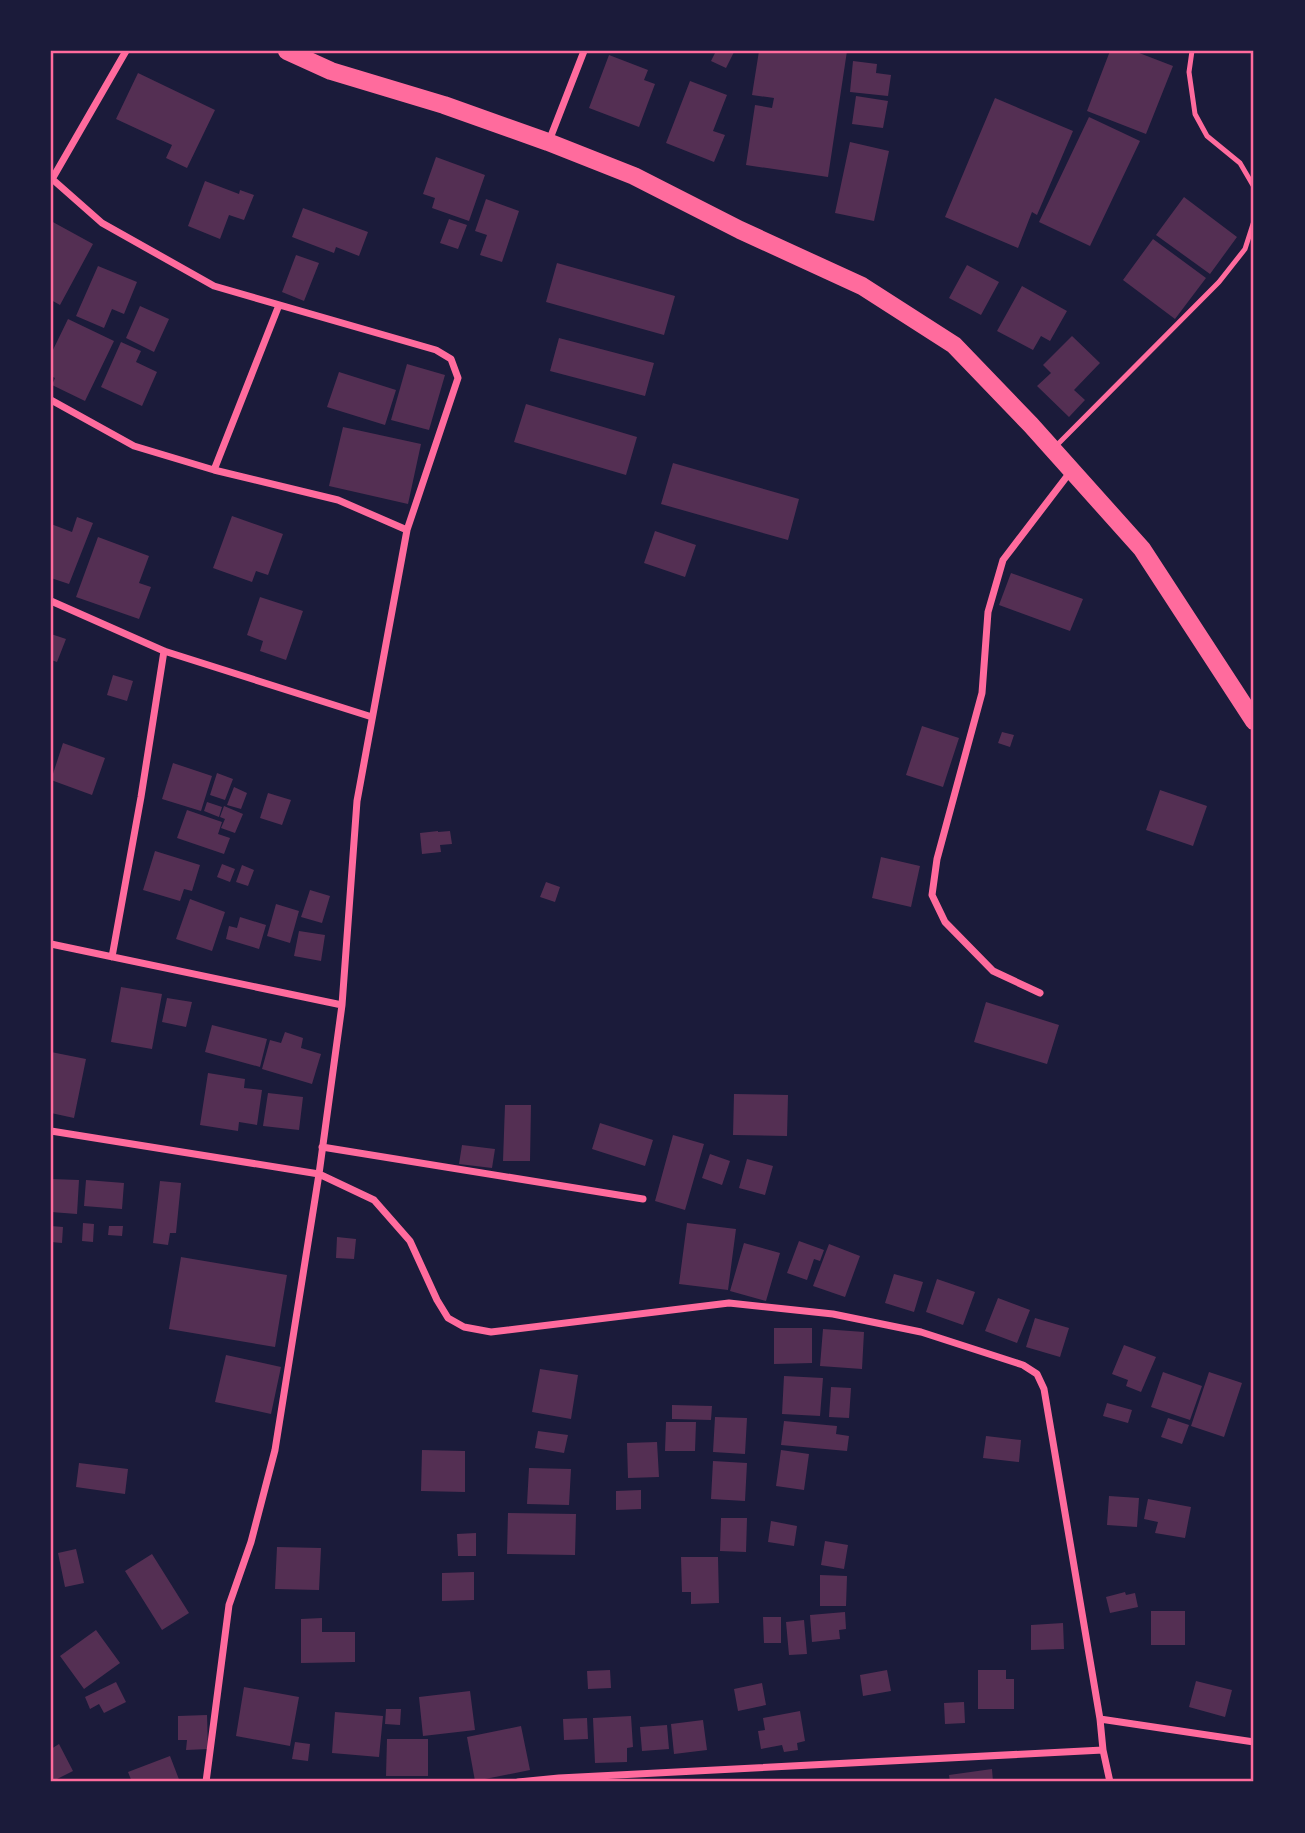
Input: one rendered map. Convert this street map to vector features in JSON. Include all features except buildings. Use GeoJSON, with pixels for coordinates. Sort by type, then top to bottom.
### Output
{"type":"FeatureCollection","features":[{"type":"Feature","properties":{"kind":"main road"},"geometry":{"type":"LineString","coordinates":[[288,51],[331,71],[444,105],[634,176],[740,230],[862,286],[954,345],[1142,549],[1254,721]]}},
{"type":"Feature","properties":{"kind":"street"},"geometry":{"type":"LineString","coordinates":[[126,51],[51,179],[102,223],[214,286],[436,350],[451,359],[458,378],[407,530],[372,717],[357,801],[342,1005],[319,1174],[275,1450],[251,1542],[229,1605],[206,1782]]}},
{"type":"Feature","properties":{"kind":"street"},"geometry":{"type":"LineString","coordinates":[[548,142],[584,51]]}},
{"type":"Feature","properties":{"kind":"street"},"geometry":{"type":"LineString","coordinates":[[214,470],[279,305]]}},
{"type":"Feature","properties":{"kind":"street"},"geometry":{"type":"LineString","coordinates":[[51,400],[134,446],[214,470],[338,500],[407,530]]}},
{"type":"Feature","properties":{"kind":"street"},"geometry":{"type":"LineString","coordinates":[[1040,993],[993,971],[945,922],[932,895],[937,859],[982,693],[988,612],[1003,560],[1072,470]]}},
{"type":"Feature","properties":{"kind":"street"},"geometry":{"type":"LineString","coordinates":[[51,601],[164,651],[372,717]]}},
{"type":"Feature","properties":{"kind":"street"},"geometry":{"type":"LineString","coordinates":[[112,957],[164,651]]}},
{"type":"Feature","properties":{"kind":"street"},"geometry":{"type":"LineString","coordinates":[[51,944],[342,1005]]}},
{"type":"Feature","properties":{"kind":"street"},"geometry":{"type":"LineString","coordinates":[[51,1131],[319,1174],[374,1200],[410,1241],[447,1318],[464,1327],[491,1332],[729,1303],[833,1314],[921,1332],[1023,1365],[1037,1374],[1044,1389],[1110,1782]]}},
{"type":"Feature","properties":{"kind":"street"},"geometry":{"type":"LineString","coordinates":[[322,1147],[643,1199]]}},
{"type":"Feature","properties":{"kind":"street"},"geometry":{"type":"LineString","coordinates":[[1100,1719],[1254,1742]]}},
{"type":"Feature","properties":{"kind":"street"},"geometry":{"type":"LineString","coordinates":[[518,1782],[1103,1750]]}},
{"type":"Feature","properties":{"kind":"lane"},"geometry":{"type":"LineString","coordinates":[[1192,51],[1189,72],[1195,114],[1207,136],[1240,163],[1254,187]]}},
{"type":"Feature","properties":{"kind":"lane"},"geometry":{"type":"LineString","coordinates":[[1052,449],[1219,282],[1245,248],[1254,221]]}}]}
